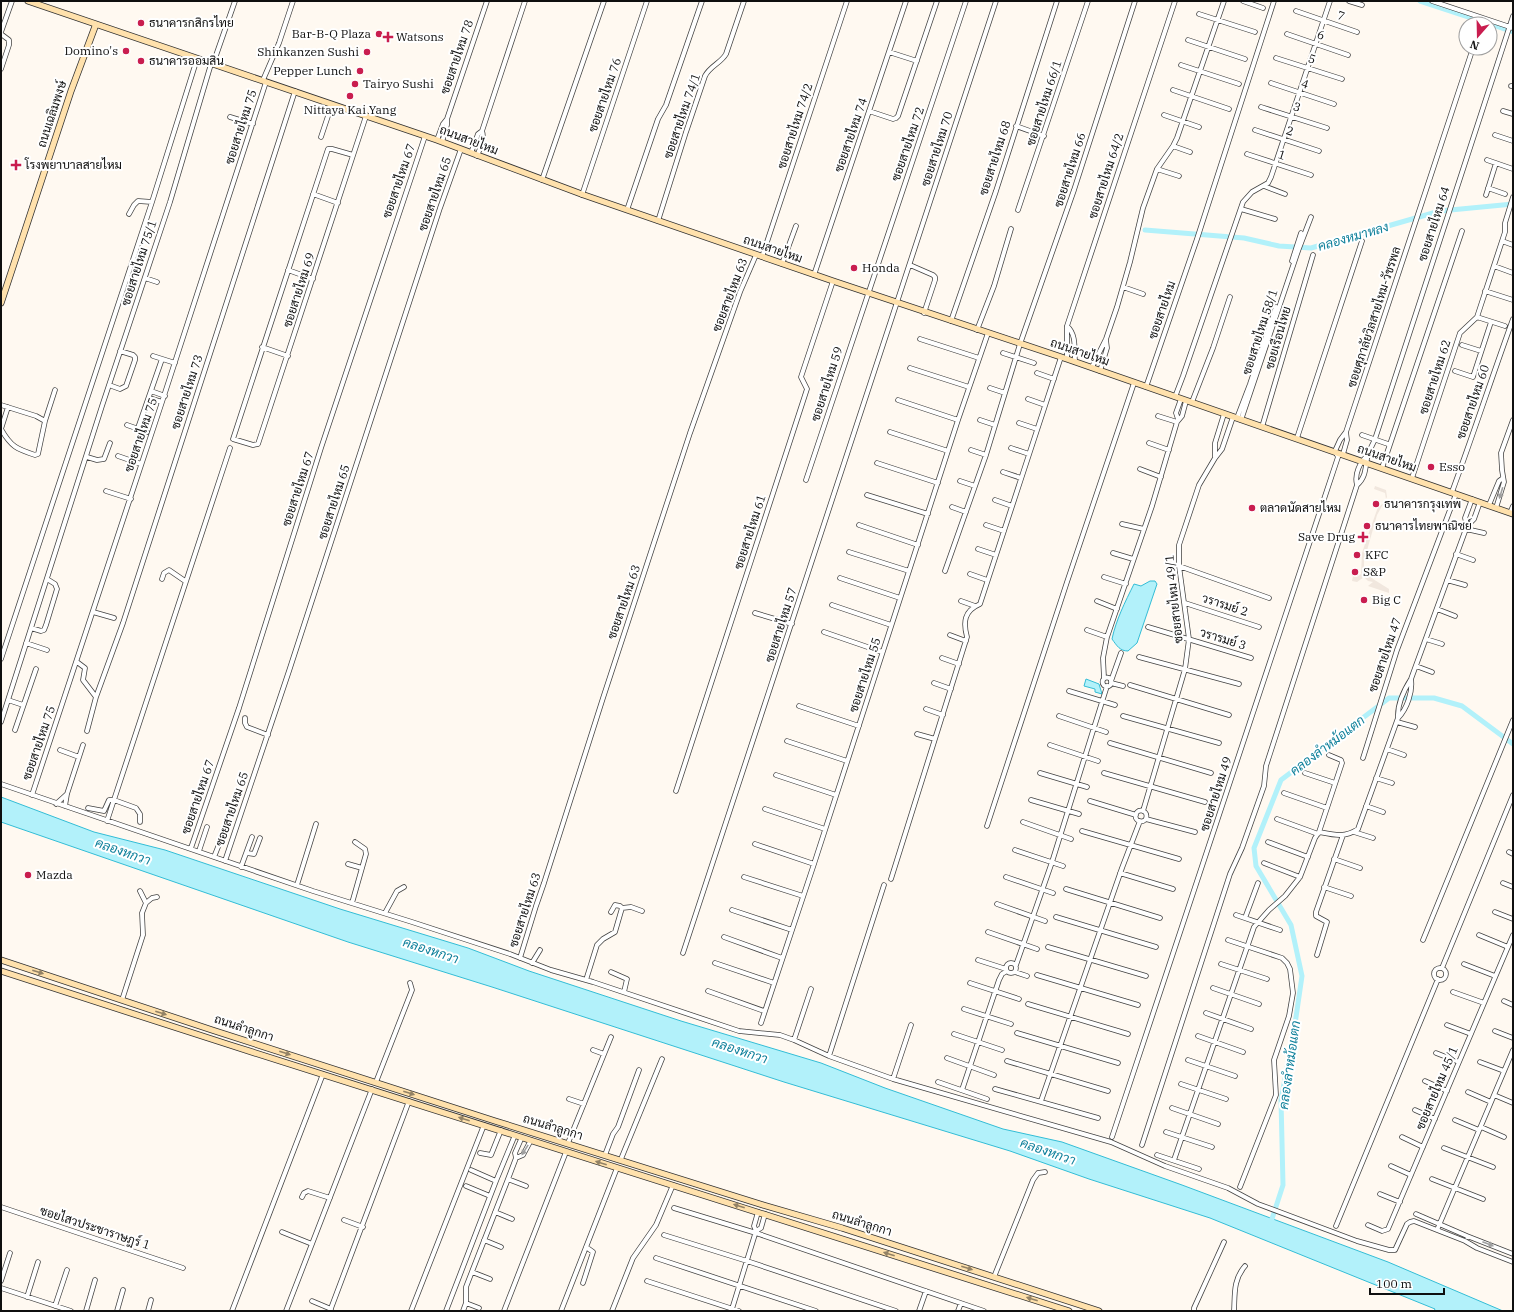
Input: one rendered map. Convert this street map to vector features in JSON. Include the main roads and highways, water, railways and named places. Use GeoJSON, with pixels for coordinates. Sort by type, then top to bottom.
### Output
{"type":"FeatureCollection","features":[{"type":"Feature","properties":{"kind":"main road","name":"ถนนสายไหม"},"geometry":{"type":"LineString","coordinates":[[28,1],[440,141],[582,195],[833,282],[1092,367],[1134,383],[1511,513]]}},
{"type":"Feature","properties":{"kind":"main road","name":"ถนนเฉลิมพงษ์"},"geometry":{"type":"LineString","coordinates":[[1,303],[71,91],[96,24]]}},
{"type":"Feature","properties":{"kind":"main road","name":"ถนนลำลูกกา"},"geometry":{"type":"LineString","coordinates":[[1,960],[212,1030],[763,1205],[842,1228],[1099,1311]]}},
{"type":"Feature","properties":{"kind":"main road","name":"ถนนลำลูกกา"},"geometry":{"type":"LineString","coordinates":[[1,971],[1069,1311]]}},
{"type":"Feature","properties":{"kind":"main road"},"geometry":{"type":"LineString","coordinates":[[926,1266],[929,1256]]}},
{"type":"Feature","properties":{"kind":"water"},"geometry":{"type":"Polygon","coordinates":[[[1150,581],[1155,581],[1157,584],[1137,643],[1128,651],[1123,650],[1117,646],[1112,639],[1118,618],[1134,584],[1141,586],[1150,581]]]}},
{"type":"Feature","properties":{"kind":"water"},"geometry":{"type":"Polygon","coordinates":[[[1086,679],[1099,684],[1102,694],[1095,692],[1095,689],[1084,686],[1086,679]]]}},
{"type":"Feature","properties":{"kind":"water","name":"คลองหกวา"},"geometry":{"type":"Polygon","coordinates":[[[1,797],[94,832],[165,850],[340,909],[468,948],[529,971],[681,1021],[821,1063],[885,1088],[1003,1129],[1062,1142],[1388,1262],[1503,1311],[1434,1311],[1435,1309],[1210,1218],[1089,1179],[1010,1151],[784,1082],[348,942],[1,822],[1,797]]]}},
{"type":"Feature","properties":{"kind":"waterway"},"geometry":{"type":"LineString","coordinates":[[1420,1],[1466,16]]}},
{"type":"Feature","properties":{"kind":"waterway"},"geometry":{"type":"LineString","coordinates":[[1498,27],[1513,32]]}},
{"type":"Feature","properties":{"kind":"waterway","name":"คลองหมาหลง"},"geometry":{"type":"LineString","coordinates":[[1145,230],[1244,238],[1279,246],[1311,248],[1440,211],[1513,204]]}},
{"type":"Feature","properties":{"kind":"waterway","name":"คลองลำหม้อแตก"},"geometry":{"type":"LineString","coordinates":[[1270,1225],[1283,1185],[1281,1100],[1294,1031],[1302,976],[1291,925],[1256,866],[1254,848],[1281,780],[1389,698],[1434,698],[1462,706],[1513,744]]}},
{"type":"Feature","properties":{"kind":"place","name":"ธนาคารกสิกรไทย"},"geometry":{"type":"Point","coordinates":[141,23]}},
{"type":"Feature","properties":{"kind":"place","name":"Bar-B-Q Plaza"},"geometry":{"type":"Point","coordinates":[379,34]}},
{"type":"Feature","properties":{"kind":"place","name":"Watsons"},"geometry":{"type":"Point","coordinates":[388,37]}},
{"type":"Feature","properties":{"kind":"place","name":"Domino's"},"geometry":{"type":"Point","coordinates":[126,51]}},
{"type":"Feature","properties":{"kind":"place","name":"Shinkanzen Sushi"},"geometry":{"type":"Point","coordinates":[367,52]}},
{"type":"Feature","properties":{"kind":"place","name":"ธนาคารออมสิน"},"geometry":{"type":"Point","coordinates":[141,61]}},
{"type":"Feature","properties":{"kind":"place","name":"Pepper Lunch"},"geometry":{"type":"Point","coordinates":[360,71]}},
{"type":"Feature","properties":{"kind":"place","name":"Tairyo Sushi"},"geometry":{"type":"Point","coordinates":[355,84]}},
{"type":"Feature","properties":{"kind":"place","name":"Nittaya Kai Yang"},"geometry":{"type":"Point","coordinates":[350,96]}},
{"type":"Feature","properties":{"kind":"place","name":"โรงพยาบาลสายไหม"},"geometry":{"type":"Point","coordinates":[16,165]}},
{"type":"Feature","properties":{"kind":"place","name":"Honda"},"geometry":{"type":"Point","coordinates":[854,268]}},
{"type":"Feature","properties":{"kind":"place","name":"Esso"},"geometry":{"type":"Point","coordinates":[1431,467]}},
{"type":"Feature","properties":{"kind":"place","name":"ธนาคารกรุงเทพ"},"geometry":{"type":"Point","coordinates":[1376,504]}},
{"type":"Feature","properties":{"kind":"place","name":"ตลาดนัดสายไหม"},"geometry":{"type":"Point","coordinates":[1252,508]}},
{"type":"Feature","properties":{"kind":"place","name":"ธนาคารไทยพาณิชย์"},"geometry":{"type":"Point","coordinates":[1367,526]}},
{"type":"Feature","properties":{"kind":"place","name":"Save Drug"},"geometry":{"type":"Point","coordinates":[1363,537]}},
{"type":"Feature","properties":{"kind":"place","name":"KFC"},"geometry":{"type":"Point","coordinates":[1357,555]}},
{"type":"Feature","properties":{"kind":"place","name":"S&P"},"geometry":{"type":"Point","coordinates":[1355,572]}},
{"type":"Feature","properties":{"kind":"place","name":"Big C"},"geometry":{"type":"Point","coordinates":[1364,600]}},
{"type":"Feature","properties":{"kind":"place","name":"Mazda"},"geometry":{"type":"Point","coordinates":[28,875]}}]}
